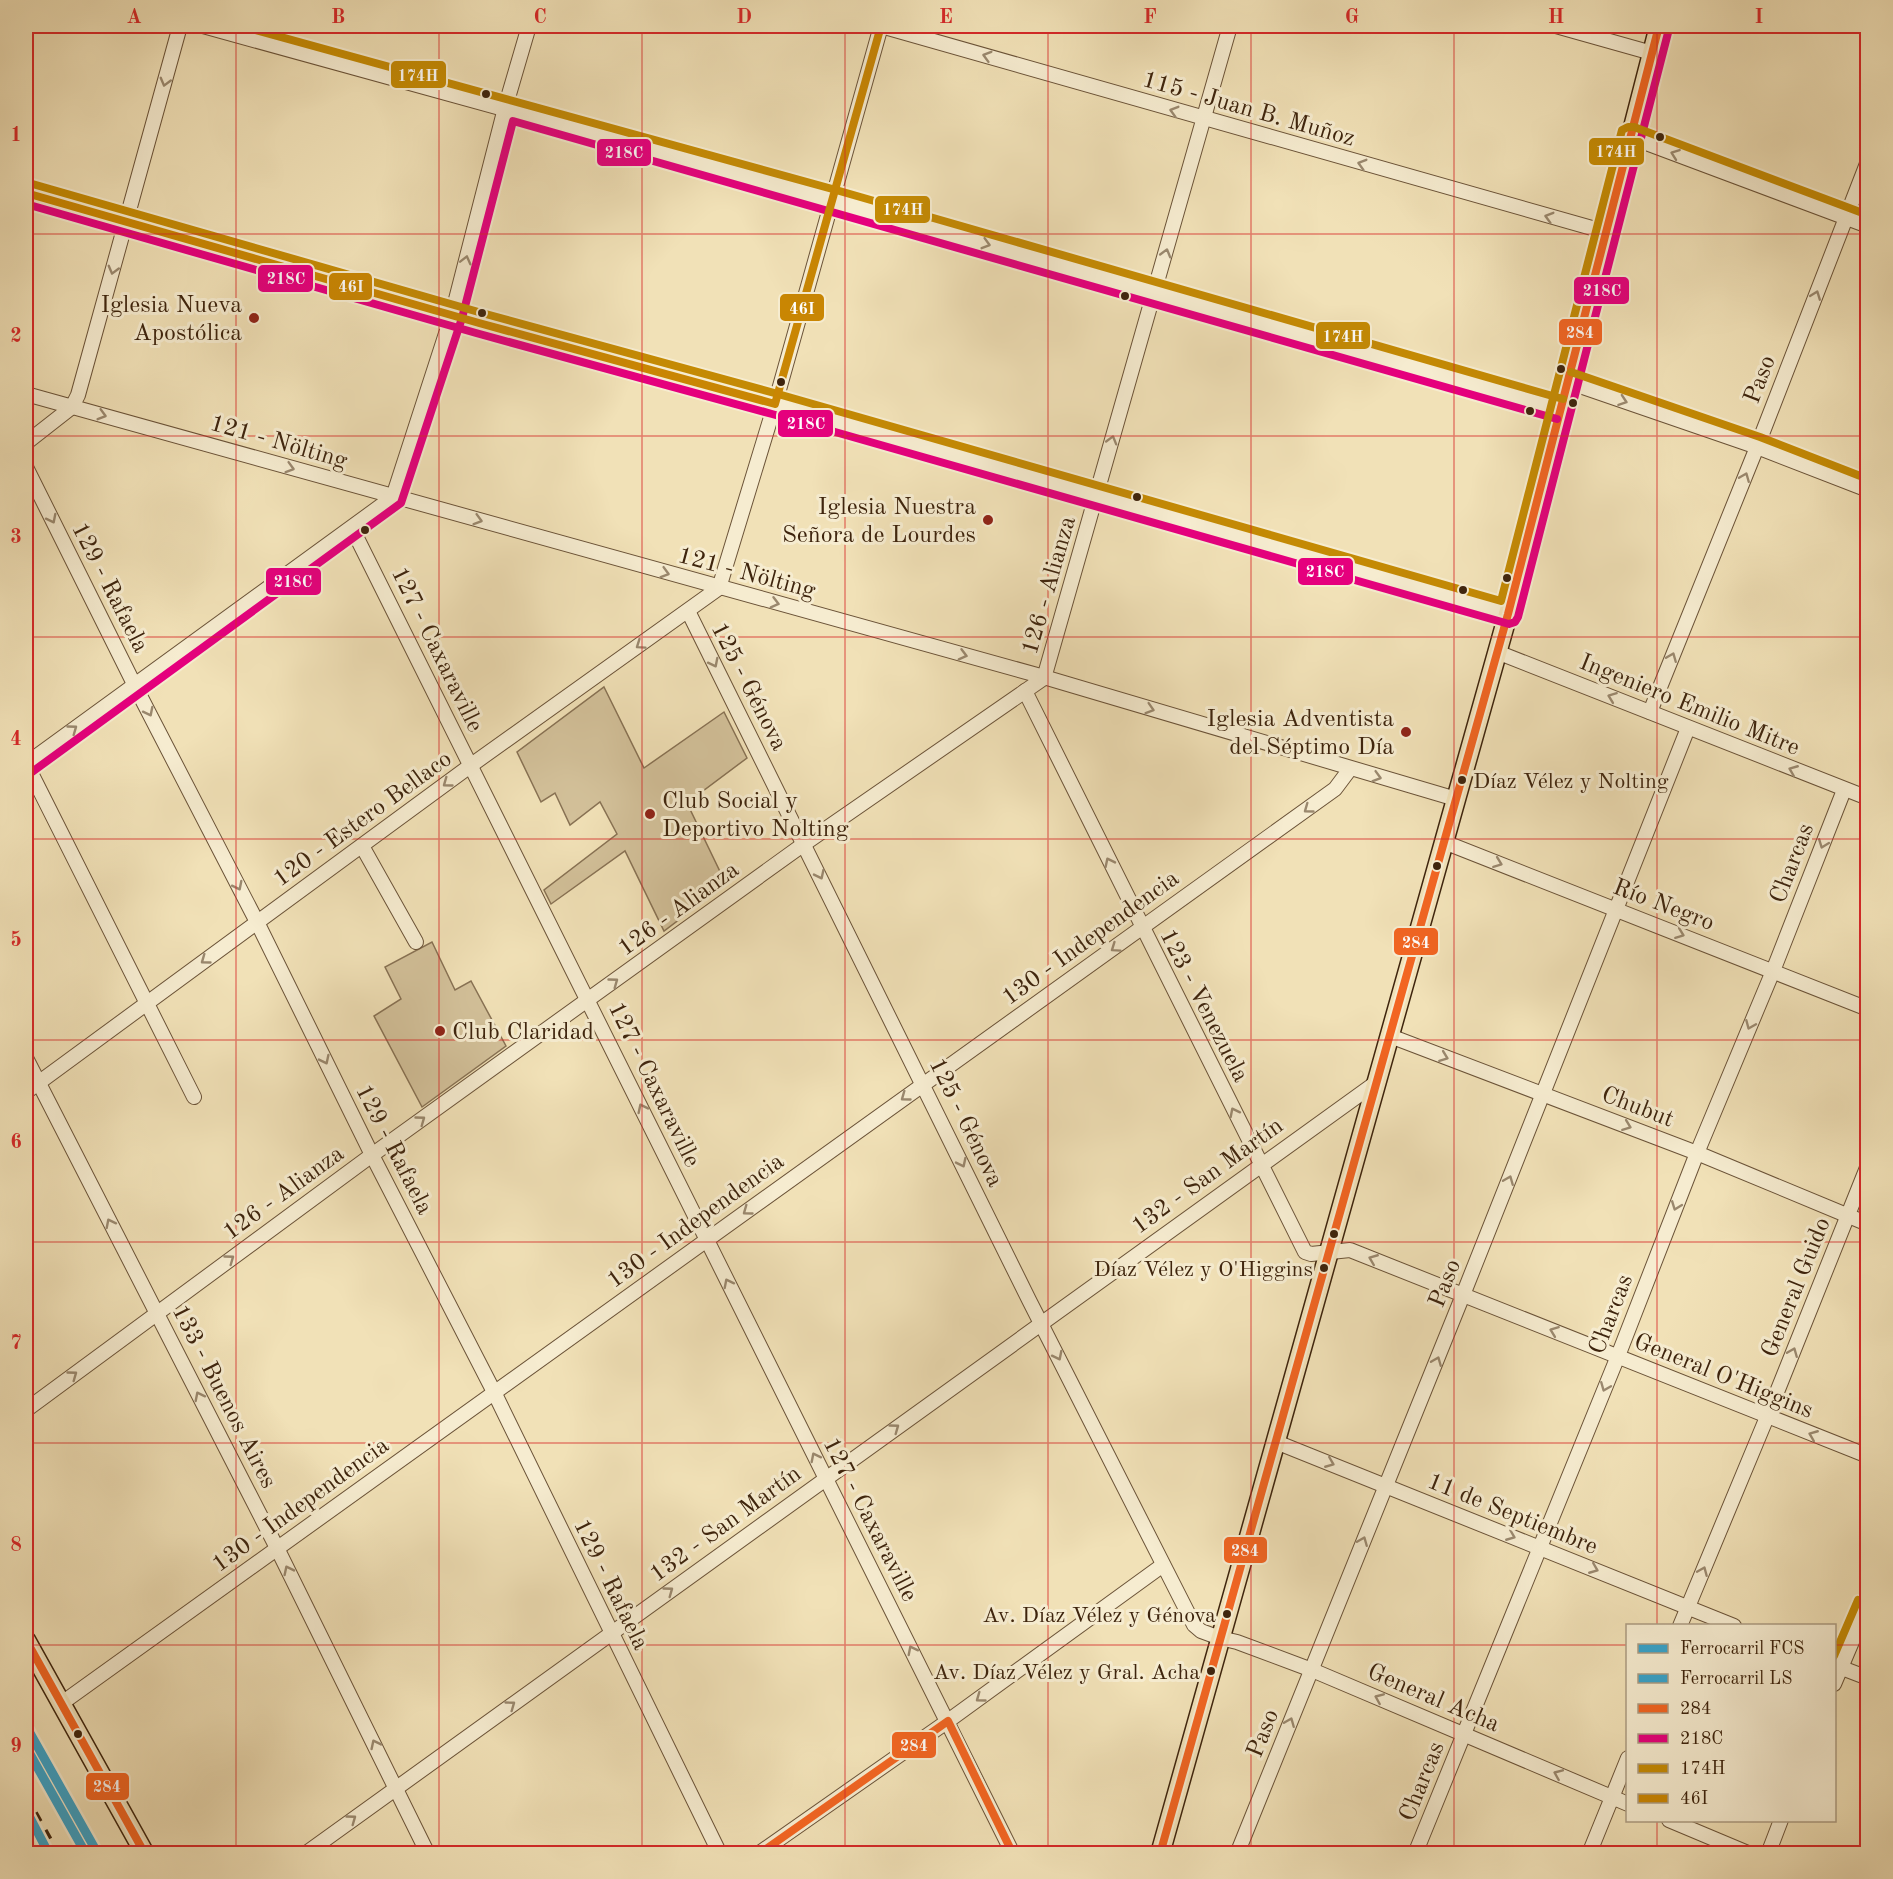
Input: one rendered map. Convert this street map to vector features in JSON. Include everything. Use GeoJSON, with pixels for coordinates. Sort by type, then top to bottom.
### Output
{"type":"FeatureCollection","features":[{"type":"Feature","properties":{"kind":"main road"},"geometry":{"type":"LineString","coordinates":[[1160,1854],[1508,614],[1659,26]]}},
{"type":"Feature","properties":{"kind":"main road"},"geometry":{"type":"LineString","coordinates":[[26,1641],[145,1854]]}},
{"type":"Feature","properties":{"kind":"street"},"geometry":{"type":"LineString","coordinates":[[26,443],[72,407],[78,395],[180,26]]}},
{"type":"Feature","properties":{"kind":"street"},"geometry":{"type":"LineString","coordinates":[[203,26],[833,200],[1560,409]]}},
{"type":"Feature","properties":{"kind":"street"},"geometry":{"type":"LineString","coordinates":[[194,1097],[26,763],[393,496],[452,315],[505,108],[529,26]]}},
{"type":"Feature","properties":{"kind":"street"},"geometry":{"type":"LineString","coordinates":[[718,588],[775,404],[881,26]]}},
{"type":"Feature","properties":{"kind":"street","name":"115 - Juan B. Muñoz"},"geometry":{"type":"LineString","coordinates":[[881,26],[1606,232]]}},
{"type":"Feature","properties":{"kind":"street","name":"126 - Alianza"},"geometry":{"type":"LineString","coordinates":[[26,1410],[372,1155],[804,844],[1044,678],[1230,26]]}},
{"type":"Feature","properties":{"kind":"street"},"geometry":{"type":"LineString","coordinates":[[1556,26],[1652,53]]}},
{"type":"Feature","properties":{"kind":"street"},"geometry":{"type":"LineString","coordinates":[[1630,137],[1868,226]]}},
{"type":"Feature","properties":{"kind":"street","name":"Paso"},"geometry":{"type":"LineString","coordinates":[[1650,712],[1757,447],[1868,161]]}},
{"type":"Feature","properties":{"kind":"street"},"geometry":{"type":"LineString","coordinates":[[26,193],[1508,614]]}},
{"type":"Feature","properties":{"kind":"street"},"geometry":{"type":"LineString","coordinates":[[1568,382],[1757,447],[1868,490]]}},
{"type":"Feature","properties":{"kind":"street","name":"121 - Nölting"},"geometry":{"type":"LineString","coordinates":[[26,394],[1044,678],[1456,799]]}},
{"type":"Feature","properties":{"kind":"street","name":"129 - Rafaela"},"geometry":{"type":"LineString","coordinates":[[26,467],[134,684],[257,922],[372,1155],[494,1392],[720,1854]]}},
{"type":"Feature","properties":{"kind":"street","name":"127 - Caxaraville"},"geometry":{"type":"LineString","coordinates":[[352,528],[589,999],[706,1240],[1013,1854]]}},
{"type":"Feature","properties":{"kind":"street","name":"120 - Estero Bellaco"},"geometry":{"type":"LineString","coordinates":[[26,1092],[470,766],[718,588]]}},
{"type":"Feature","properties":{"kind":"street","name":"125 - Génova"},"geometry":{"type":"LineString","coordinates":[[688,611],[1041,1323],[1194,1625],[1201,1631],[1220,1638]]}},
{"type":"Feature","properties":{"kind":"street","name":"Ingeniero Emilio Mitre"},"geometry":{"type":"LineString","coordinates":[[1497,652],[1868,798]]}},
{"type":"Feature","properties":{"kind":"street","name":"123 - Venezuela"},"geometry":{"type":"LineString","coordinates":[[1025,691],[1305,1252],[1311,1254],[1329,1251]]}},
{"type":"Feature","properties":{"kind":"street","name":"Paso"},"geometry":{"type":"LineString","coordinates":[[1237,1854],[1463,1295],[1688,728]]}},
{"type":"Feature","properties":{"kind":"street","name":"130 - Independencia"},"geometry":{"type":"LineString","coordinates":[[62,1703],[1142,929],[1335,789],[1350,769]]}},
{"type":"Feature","properties":{"kind":"street","name":"Charcas"},"geometry":{"type":"LineString","coordinates":[[1415,1854],[1618,1356],[1697,1153],[1773,971],[1844,790]]}},
{"type":"Feature","properties":{"kind":"street","name":"Río Negro"},"geometry":{"type":"LineString","coordinates":[[1444,842],[1868,1009]]}},
{"type":"Feature","properties":{"kind":"street"},"geometry":{"type":"LineString","coordinates":[[362,846],[416,942]]}},
{"type":"Feature","properties":{"kind":"street","name":"Chubut"},"geometry":{"type":"LineString","coordinates":[[1390,1036],[1697,1153],[1868,1224]]}},
{"type":"Feature","properties":{"kind":"street","name":"133 - Buenos Aires"},"geometry":{"type":"LineString","coordinates":[[26,1058],[277,1548],[428,1854]]}},
{"type":"Feature","properties":{"kind":"street","name":"132 - San Martín"},"geometry":{"type":"LineString","coordinates":[[305,1854],[1260,1164],[1377,1082]]}},
{"type":"Feature","properties":{"kind":"street","name":"General Guido"},"geometry":{"type":"LineString","coordinates":[[1681,1624],[1868,1165]]}},
{"type":"Feature","properties":{"kind":"street","name":"General O'Higgins"},"geometry":{"type":"LineString","coordinates":[[1329,1251],[1350,1250],[1868,1456]]}},
{"type":"Feature","properties":{"kind":"street","name":"11 de Septiembre"},"geometry":{"type":"LineString","coordinates":[[1276,1442],[1729,1624]]}},
{"type":"Feature","properties":{"kind":"street"},"geometry":{"type":"LineString","coordinates":[[758,1854],[948,1721],[1163,1565]]}},
{"type":"Feature","properties":{"kind":"street"},"geometry":{"type":"LineString","coordinates":[[1868,1604],[1838,1666],[1868,1678]]}},
{"type":"Feature","properties":{"kind":"street","name":"General Acha"},"geometry":{"type":"LineString","coordinates":[[1220,1638],[1237,1642],[1312,1670],[1626,1803]]}},
{"type":"Feature","properties":{"kind":"street"},"geometry":{"type":"LineString","coordinates":[[1589,1854],[1626,1763]]}},
{"type":"Feature","properties":{"kind":"street"},"geometry":{"type":"LineString","coordinates":[[1671,1822],[1750,1854]]}},
{"type":"Feature","properties":{"kind":"street"},"geometry":{"type":"LineString","coordinates":[[1768,1854],[1781,1822]]}},
{"type":"Feature","properties":{"kind":"street"},"geometry":{"type":"LineString","coordinates":[[26,1850],[28,1854]]}},
{"type":"Feature","properties":{"kind":"shaded area","name":"Club Social y Deportivo Nolting"},"geometry":{"type":"Polygon","coordinates":[[[604,687],[644,768],[724,712],[747,758],[687,803],[726,884],[664,931],[625,851],[551,904],[544,890],[617,834],[600,802],[570,825],[555,793],[541,802],[517,752],[604,687]]]}},
{"type":"Feature","properties":{"kind":"shaded area","name":"Club Claridad"},"geometry":{"type":"Polygon","coordinates":[[[432,942],[455,990],[471,981],[506,1046],[422,1107],[374,1016],[401,999],[385,967],[432,942]]]}},
{"type":"Feature","properties":{"kind":"railway"},"geometry":{"type":"LineString","coordinates":[[26,1745],[87,1854]]}},
{"type":"Feature","properties":{"kind":"railway"},"geometry":{"type":"LineString","coordinates":[[26,1795],[59,1854]]}},
{"type":"Feature","properties":{"kind":"rail line","name":"FCS"},"geometry":{"type":"LineString","coordinates":[[26,1726],[98,1854]]}},
{"type":"Feature","properties":{"kind":"rail line","name":"LS"},"geometry":{"type":"LineString","coordinates":[[26,1747],[86,1854]]}},
{"type":"Feature","properties":{"kind":"rail line","name":"FCS"},"geometry":{"type":"LineString","coordinates":[[26,1810],[49,1854]]}},
{"type":"Feature","properties":{"kind":"transit line","name":"174H"},"geometry":{"type":"LineString","coordinates":[[241,26],[836,190],[1563,399]]}},
{"type":"Feature","properties":{"kind":"transit line","name":"46I"},"geometry":{"type":"LineString","coordinates":[[26,193],[479,323],[775,404],[881,26]]}},
{"type":"Feature","properties":{"kind":"transit line","name":"284"},"geometry":{"type":"LineString","coordinates":[[1160,1854],[1508,614],[1659,26]]}},
{"type":"Feature","properties":{"kind":"transit line","name":"218C"},"geometry":{"type":"LineString","coordinates":[[26,204],[1509,624],[1515,622],[1518,617],[1669,29]]}},
{"type":"Feature","properties":{"kind":"transit line","name":"218C"},"geometry":{"type":"LineString","coordinates":[[32,772],[401,503],[462,318],[513,121],[1557,419]]}},
{"type":"Feature","properties":{"kind":"transit line","name":"174H"},"geometry":{"type":"LineString","coordinates":[[29,183],[1501,601],[1622,130],[1634,127],[1868,215]]}},
{"type":"Feature","properties":{"kind":"transit line","name":"174H"},"geometry":{"type":"LineString","coordinates":[[1571,372],[1760,437],[1868,479]]}},
{"type":"Feature","properties":{"kind":"transit line","name":"174H"},"geometry":{"type":"LineString","coordinates":[[1836,1651],[1858,1600]]}},
{"type":"Feature","properties":{"kind":"transit line","name":"284"},"geometry":{"type":"LineString","coordinates":[[26,1640],[145,1854]]}},
{"type":"Feature","properties":{"kind":"transit line","name":"284"},"geometry":{"type":"LineString","coordinates":[[759,1854],[948,1721],[1013,1854]]}},
{"type":"Feature","properties":{"kind":"place","name":"Iglesia Nueva Apostólica"},"geometry":{"type":"Point","coordinates":[254,318]}},
{"type":"Feature","properties":{"kind":"place","name":"Iglesia Nuestra Señora de Lourdes"},"geometry":{"type":"Point","coordinates":[988,520]}},
{"type":"Feature","properties":{"kind":"place","name":"Iglesia Adventista del Séptimo Día"},"geometry":{"type":"Point","coordinates":[1406,732]}},
{"type":"Feature","properties":{"kind":"place","name":"Díaz Vélez y Nolting"},"geometry":{"type":"Point","coordinates":[1462,780]}},
{"type":"Feature","properties":{"kind":"place","name":"Club Social y Deportivo Nolting"},"geometry":{"type":"Point","coordinates":[650,814]}},
{"type":"Feature","properties":{"kind":"place","name":"Club Claridad"},"geometry":{"type":"Point","coordinates":[440,1031]}},
{"type":"Feature","properties":{"kind":"place","name":"Díaz Vélez y O'Higgins"},"geometry":{"type":"Point","coordinates":[1324,1268]}},
{"type":"Feature","properties":{"kind":"place","name":"Av. Díaz Vélez y Génova"},"geometry":{"type":"Point","coordinates":[1227,1614]}},
{"type":"Feature","properties":{"kind":"place","name":"Av. Díaz Vélez y Gral. Acha"},"geometry":{"type":"Point","coordinates":[1211,1671]}}]}
